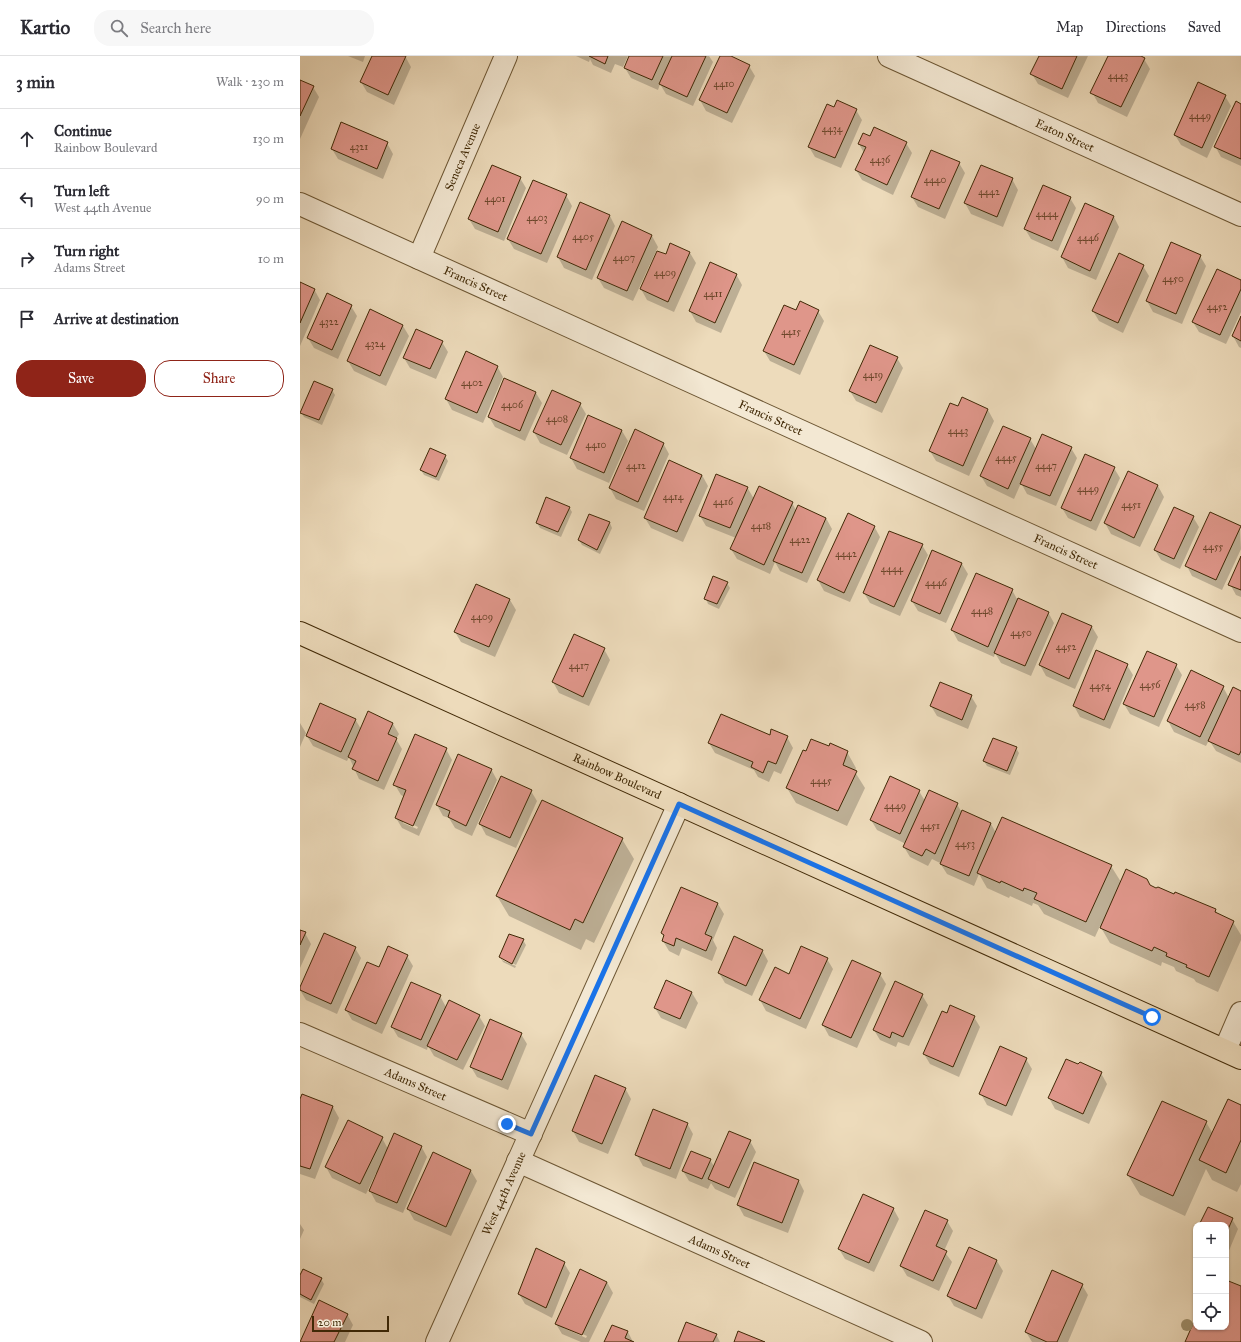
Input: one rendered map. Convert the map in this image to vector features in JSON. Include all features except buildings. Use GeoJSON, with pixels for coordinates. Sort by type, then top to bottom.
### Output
{"type":"FeatureCollection","features":[{"type":"Feature","properties":{"kind":"main road","name":"Rainbow Boulevard"},"geometry":{"type":"LineString","coordinates":[[300,633],[1233,1054]]}},
{"type":"Feature","properties":{"kind":"street","name":"Seneca Avenue"},"geometry":{"type":"LineString","coordinates":[[419,258],[506,56]]}},
{"type":"Feature","properties":{"kind":"street","name":"Eaton Street"},"geometry":{"type":"LineString","coordinates":[[889,56],[1241,215]]}},
{"type":"Feature","properties":{"kind":"street","name":"Francis Street"},"geometry":{"type":"LineString","coordinates":[[300,204],[1241,631]]}},
{"type":"Feature","properties":{"kind":"street","name":"West 44th Avenue"},"geometry":{"type":"LineString","coordinates":[[437,1342],[679,804]]}},
{"type":"Feature","properties":{"kind":"street"},"geometry":{"type":"LineString","coordinates":[[1233,1054],[1241,1014]]}},
{"type":"Feature","properties":{"kind":"street","name":"Adams Street"},"geometry":{"type":"LineString","coordinates":[[300,1034],[531,1134]]}},
{"type":"Feature","properties":{"kind":"street","name":"Adams Street"},"geometry":{"type":"LineString","coordinates":[[518,1161],[921,1342]]}},
{"type":"Feature","properties":{"kind":"route"},"geometry":{"type":"LineString","coordinates":[[507,1124],[531,1134],[679,804],[1152,1017]]}}]}
